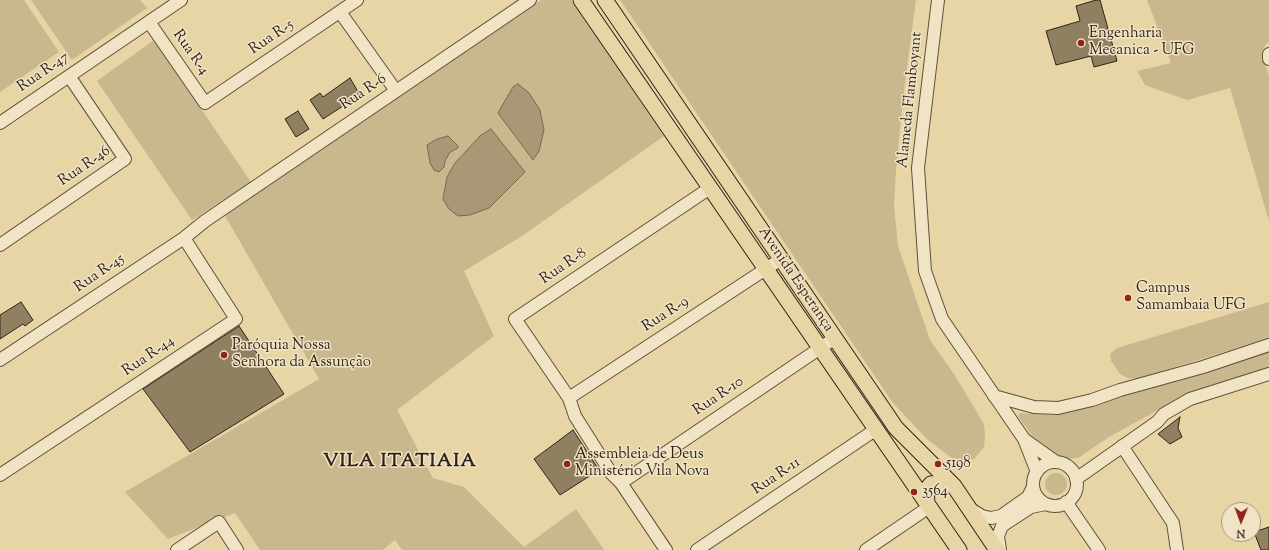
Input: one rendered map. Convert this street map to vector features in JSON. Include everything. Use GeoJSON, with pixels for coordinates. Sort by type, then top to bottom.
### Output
{"type":"FeatureCollection","features":[{"type":"Feature","properties":{"kind":"main road","name":"Avenida Esperança"},"geometry":{"type":"LineString","coordinates":[[581,0],[875,430],[959,550]]}},
{"type":"Feature","properties":{"kind":"main road","name":"Avenida Esperança"},"geometry":{"type":"LineString","coordinates":[[605,0],[896,428],[954,486],[966,506],[999,550]]}},
{"type":"Feature","properties":{"kind":"main road"},"geometry":{"type":"LineString","coordinates":[[928,505],[926,490],[931,484],[939,483],[954,486]]}},
{"type":"Feature","properties":{"kind":"street"},"geometry":{"type":"LineString","coordinates":[[149,22],[180,0]]}},
{"type":"Feature","properties":{"kind":"street","name":"Rua R-5"},"geometry":{"type":"LineString","coordinates":[[205,103],[357,0]]}},
{"type":"Feature","properties":{"kind":"street","name":"Rua R-6"},"geometry":{"type":"LineString","coordinates":[[216,214],[530,0]]}},
{"type":"Feature","properties":{"kind":"street","name":"Alameda Flamboyant"},"geometry":{"type":"LineString","coordinates":[[938,0],[918,168],[925,271],[942,319],[1024,439],[1037,472]]}},
{"type":"Feature","properties":{"kind":"street"},"geometry":{"type":"LineString","coordinates":[[340,12],[396,91]]}},
{"type":"Feature","properties":{"kind":"street","name":"Rua R-47"},"geometry":{"type":"LineString","coordinates":[[0,123],[149,22]]}},
{"type":"Feature","properties":{"kind":"street","name":"Rua R-4"},"geometry":{"type":"LineString","coordinates":[[149,22],[205,103]]}},
{"type":"Feature","properties":{"kind":"street"},"geometry":{"type":"LineString","coordinates":[[1269,54],[1269,59]]}},
{"type":"Feature","properties":{"kind":"street","name":"Rua R-46"},"geometry":{"type":"LineString","coordinates":[[0,245],[125,159],[69,76]]}},
{"type":"Feature","properties":{"kind":"street","name":"Rua R-8"},"geometry":{"type":"LineString","coordinates":[[569,398],[515,319],[710,188]]}},
{"type":"Feature","properties":{"kind":"street","name":"Rua R-45"},"geometry":{"type":"LineString","coordinates":[[0,360],[184,238],[216,214]]}},
{"type":"Feature","properties":{"kind":"street","name":"Rua R-44"},"geometry":{"type":"LineString","coordinates":[[0,475],[236,319],[184,238]]}},
{"type":"Feature","properties":{"kind":"street","name":"Rua R-9"},"geometry":{"type":"LineString","coordinates":[[569,398],[781,259]]}},
{"type":"Feature","properties":{"kind":"street","name":"Rua R-10"},"geometry":{"type":"LineString","coordinates":[[621,484],[835,338]]}},
{"type":"Feature","properties":{"kind":"street"},"geometry":{"type":"LineString","coordinates":[[1007,416],[1013,409],[1034,407],[1058,408],[1092,400],[1120,390],[1203,367],[1269,345]]}},
{"type":"Feature","properties":{"kind":"street"},"geometry":{"type":"LineString","coordinates":[[1076,479],[1164,414],[1190,399],[1269,374]]}},
{"type":"Feature","properties":{"kind":"street"},"geometry":{"type":"LineString","coordinates":[[994,396],[1034,407]]}},
{"type":"Feature","properties":{"kind":"street"},"geometry":{"type":"LineString","coordinates":[[569,398],[579,422],[611,473],[621,484],[666,550]]}},
{"type":"Feature","properties":{"kind":"street","name":"Rua R-11"},"geometry":{"type":"LineString","coordinates":[[697,550],[875,430]]}},
{"type":"Feature","properties":{"kind":"street","name":"Alameda Flamboyant"},"geometry":{"type":"LineString","coordinates":[[1024,439],[1056,462]]}},
{"type":"Feature","properties":{"kind":"street"},"geometry":{"type":"LineString","coordinates":[[1122,446],[1173,522],[1177,550]]}},
{"type":"Feature","properties":{"kind":"street"},"geometry":{"type":"LineString","coordinates":[[999,550],[998,536],[1002,526],[1031,507],[1046,504],[1056,506],[1066,502],[1074,493],[1076,479],[1068,466],[1056,462],[1044,466],[1037,472],[1033,481],[1033,487],[1037,497],[1046,504]]}},
{"type":"Feature","properties":{"kind":"street"},"geometry":{"type":"LineString","coordinates":[[966,506],[982,516],[991,518],[1001,516],[1028,497],[1033,487]]}},
{"type":"Feature","properties":{"kind":"street"},"geometry":{"type":"LineString","coordinates":[[1066,502],[1098,550]]}},
{"type":"Feature","properties":{"kind":"street"},"geometry":{"type":"LineString","coordinates":[[866,550],[928,505]]}},
{"type":"Feature","properties":{"kind":"street"},"geometry":{"type":"LineString","coordinates":[[177,550],[218,522],[237,550]]}},
{"type":"Feature","properties":{"kind":"shaded area"},"geometry":{"type":"Polygon","coordinates":[[[0,0],[24,0],[59,52],[0,92],[0,0]]]}},
{"type":"Feature","properties":{"kind":"shaded area"},"geometry":{"type":"Polygon","coordinates":[[[31,0],[140,0],[147,8],[72,60],[31,0]]]}},
{"type":"Feature","properties":{"kind":"shaded area"},"geometry":{"type":"Polygon","coordinates":[[[541,0],[571,0],[664,136],[522,236],[464,271],[494,336],[397,410],[433,478],[464,487],[524,547],[576,509],[604,550],[402,550],[395,540],[383,550],[260,550],[235,513],[168,539],[125,492],[319,379],[224,214],[541,0]]]}},
{"type":"Feature","properties":{"kind":"shaded area"},"geometry":{"type":"Polygon","coordinates":[[[620,0],[916,0],[903,99],[896,171],[894,204],[898,246],[930,340],[954,374],[984,424],[984,447],[974,459],[962,461],[953,459],[928,440],[893,403],[620,0]]]}},
{"type":"Feature","properties":{"kind":"shaded area"},"geometry":{"type":"Polygon","coordinates":[[[1147,0],[1269,0],[1269,43],[1266,44],[1262,51],[1269,77],[1269,221],[1230,88],[1187,100],[1145,85],[1137,71],[1171,63],[1147,0]]]}},
{"type":"Feature","properties":{"kind":"shaded area"},"geometry":{"type":"Polygon","coordinates":[[[154,40],[251,182],[192,220],[97,81],[154,40]]]}},
{"type":"Feature","properties":{"kind":"shaded area"},"geometry":{"type":"Polygon","coordinates":[[[518,84],[529,93],[540,110],[544,130],[539,151],[533,160],[498,113],[513,87],[518,84]]]}},
{"type":"Feature","properties":{"kind":"shaded area"},"geometry":{"type":"Polygon","coordinates":[[[491,129],[525,172],[489,208],[470,215],[458,216],[449,209],[443,199],[447,177],[455,163],[481,135],[491,129]]]}},
{"type":"Feature","properties":{"kind":"shaded area"},"geometry":{"type":"Polygon","coordinates":[[[448,136],[458,146],[458,148],[450,152],[445,161],[444,167],[439,172],[434,170],[430,163],[427,145],[437,139],[448,136]]]}},
{"type":"Feature","properties":{"kind":"shaded area"},"geometry":{"type":"Polygon","coordinates":[[[1269,302],[1269,338],[1137,379],[1128,378],[1120,374],[1111,361],[1110,354],[1117,348],[1269,302]]]}},
{"type":"Feature","properties":{"kind":"shaded area"},"geometry":{"type":"Polygon","coordinates":[[[1269,351],[1269,368],[1187,394],[1109,437],[1078,458],[1068,459],[1056,456],[1035,440],[1018,416],[1020,413],[1053,415],[1073,411],[1269,351]]]}},
{"type":"Feature","properties":{"kind":"shaded area"},"geometry":{"type":"Polygon","coordinates":[[[1056,473],[1064,476],[1067,484],[1064,492],[1056,495],[1048,492],[1045,484],[1048,476],[1056,473]]]}},
{"type":"Feature","properties":{"kind":"building","name":"Engenharia Mecanica - UFG"},"geometry":{"type":"Polygon","coordinates":[[[1100,0],[1117,61],[1094,67],[1091,56],[1056,65],[1046,31],[1080,21],[1076,6],[1100,0]]]}},
{"type":"Feature","properties":{"kind":"building"},"geometry":{"type":"Polygon","coordinates":[[[350,78],[360,95],[323,119],[310,100],[320,93],[323,97],[350,78]]]}},
{"type":"Feature","properties":{"kind":"building"},"geometry":{"type":"Polygon","coordinates":[[[298,111],[309,129],[296,137],[285,119],[298,111]]]}},
{"type":"Feature","properties":{"kind":"building"},"geometry":{"type":"Polygon","coordinates":[[[21,302],[33,320],[25,326],[23,324],[0,339],[0,315],[21,302]]]}},
{"type":"Feature","properties":{"kind":"building","name":"Paróquia Nossa Senhora da Assunção"},"geometry":{"type":"Polygon","coordinates":[[[239,326],[284,394],[190,452],[143,389],[239,326]]]}},
{"type":"Feature","properties":{"kind":"building"},"geometry":{"type":"Polygon","coordinates":[[[1180,417],[1178,428],[1182,437],[1170,444],[1158,434],[1180,417]]]}},
{"type":"Feature","properties":{"kind":"building","name":"Assembleia de Deus Ministério Vila Nova"},"geometry":{"type":"Polygon","coordinates":[[[573,430],[599,470],[560,495],[534,459],[573,430]]]}},
{"type":"Feature","properties":{"kind":"building"},"geometry":{"type":"Polygon","coordinates":[[[1269,527],[1269,550],[1261,550],[1258,542],[1261,542],[1261,530],[1269,527]]]}},
{"type":"Feature","properties":{"kind":"place","name":"Engenharia Mecanica - UFG"},"geometry":{"type":"Point","coordinates":[1081,43]}},
{"type":"Feature","properties":{"kind":"place","name":"Campus Samambaia UFG"},"geometry":{"type":"Point","coordinates":[1128,298]}},
{"type":"Feature","properties":{"kind":"place","name":"Paróquia Nossa Senhora da Assunção"},"geometry":{"type":"Point","coordinates":[224,355]}},
{"type":"Feature","properties":{"kind":"place","name":"Assembleia de Deus Ministério Vila Nova"},"geometry":{"type":"Point","coordinates":[567,464]}},
{"type":"Feature","properties":{"kind":"place","name":"5198"},"geometry":{"type":"Point","coordinates":[938,464]}},
{"type":"Feature","properties":{"kind":"place","name":"3564"},"geometry":{"type":"Point","coordinates":[914,492]}},
{"type":"Feature","properties":{"kind":"district","name":"VILA ITATIAIA"},"geometry":{"type":"Point","coordinates":[400,463]}}]}
